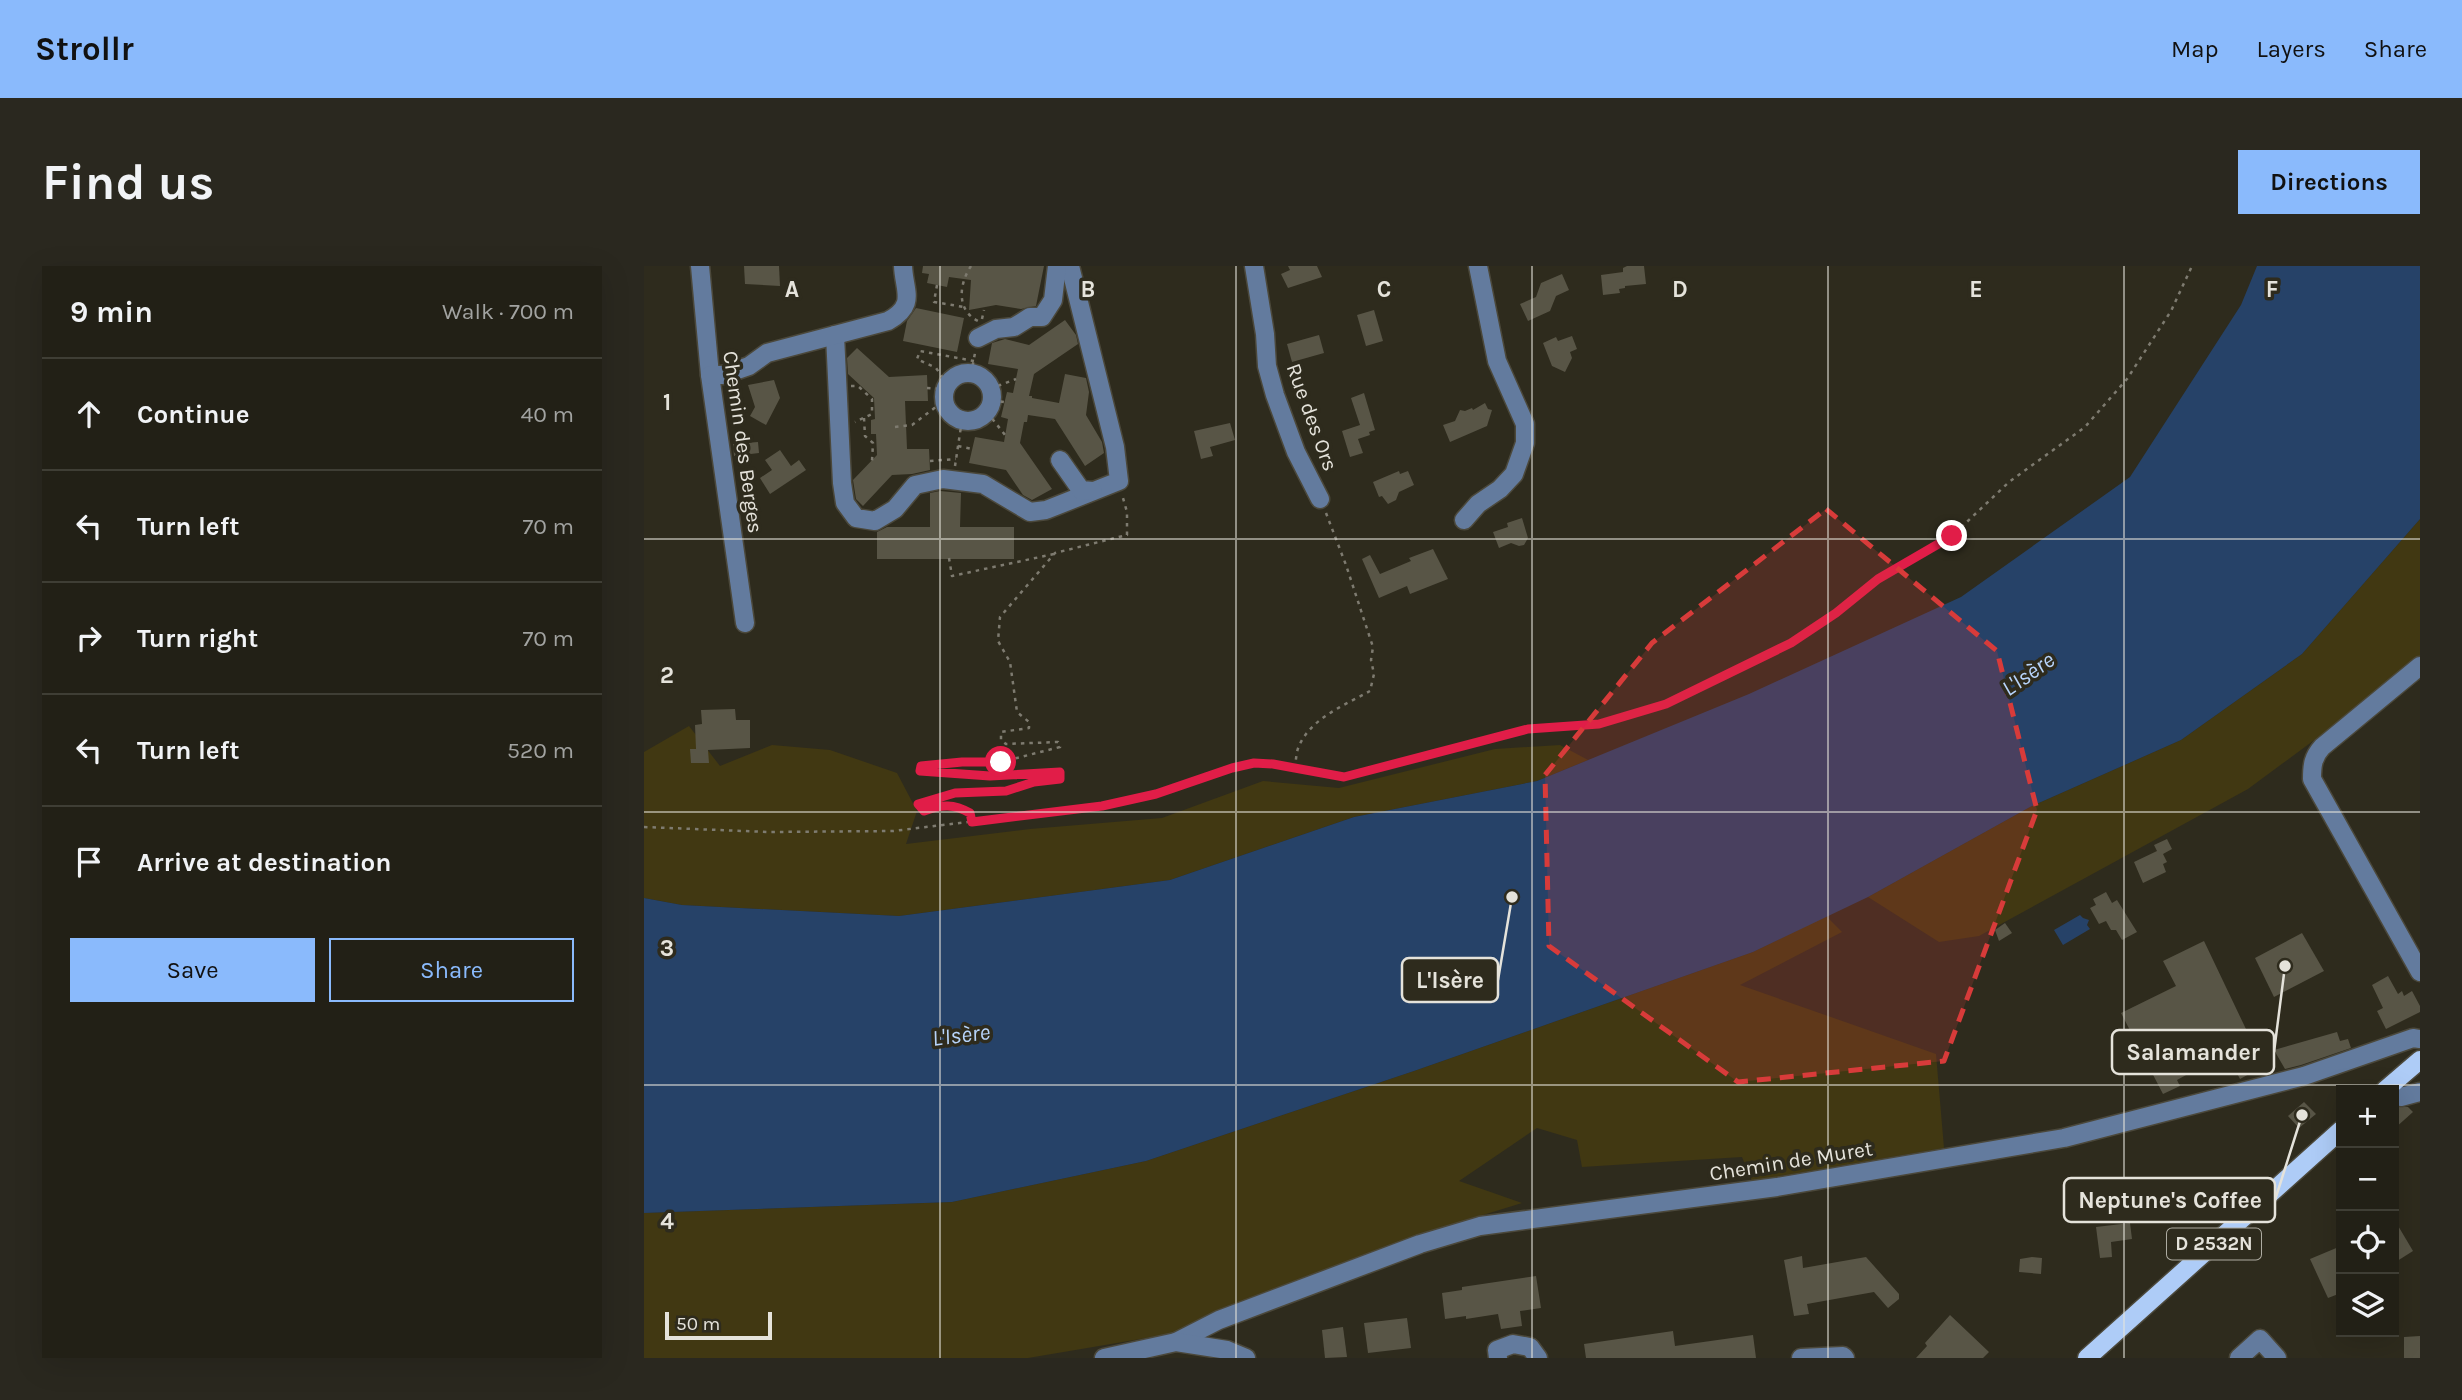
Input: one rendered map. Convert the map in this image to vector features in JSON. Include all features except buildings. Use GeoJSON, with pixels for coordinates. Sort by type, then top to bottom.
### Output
{"type":"FeatureCollection","features":[{"type":"Feature","properties":{"kind":"main road"},"geometry":{"type":"LineString","coordinates":[[2399,1086],[2420,1060]]}},
{"type":"Feature","properties":{"kind":"main road","name":"D 2532N"},"geometry":{"type":"LineString","coordinates":[[2087,1358],[2336,1134]]}},
{"type":"Feature","properties":{"kind":"street","name":"Chemin des Berges"},"geometry":{"type":"LineString","coordinates":[[701,266],[710,374],[745,623]]}},
{"type":"Feature","properties":{"kind":"street"},"geometry":{"type":"LineString","coordinates":[[710,374],[723,375],[749,366],[767,354],[888,321],[900,314],[906,303],[908,292],[903,266]]}},
{"type":"Feature","properties":{"kind":"street"},"geometry":{"type":"LineString","coordinates":[[980,330],[1014,327],[1030,317],[1042,317],[1053,300],[1057,266]]}},
{"type":"Feature","properties":{"kind":"street"},"geometry":{"type":"LineString","coordinates":[[835,335],[845,503],[856,518],[875,521],[895,509],[915,485],[943,479],[983,484],[1030,512],[1046,510],[1119,481],[1115,447],[1070,266]]}},
{"type":"Feature","properties":{"kind":"street","name":"Rue des Ors"},"geometry":{"type":"LineString","coordinates":[[1254,266],[1265,334],[1267,366],[1275,395],[1296,452],[1320,499]]}},
{"type":"Feature","properties":{"kind":"street"},"geometry":{"type":"LineString","coordinates":[[1464,520],[1478,504],[1500,489],[1514,474],[1527,435],[1525,424],[1497,361],[1478,266]]}},
{"type":"Feature","properties":{"kind":"street"},"geometry":{"type":"LineString","coordinates":[[968,374],[981,377],[993,401],[975,420],[962,420],[950,413],[946,391],[955,377],[968,374]]}},
{"type":"Feature","properties":{"kind":"street"},"geometry":{"type":"LineString","coordinates":[[1060,460],[1081,490],[1093,491]]}},
{"type":"Feature","properties":{"kind":"street"},"geometry":{"type":"LineString","coordinates":[[2420,666],[2322,747],[2315,755],[2312,766],[2312,779],[2420,972]]}},
{"type":"Feature","properties":{"kind":"street","name":"Chemin de Muret"},"geometry":{"type":"LineString","coordinates":[[1176,1342],[1219,1320],[1420,1244],[1480,1226],[1777,1187],[2064,1138],[2304,1076],[2413,1038],[2420,1039]]}},
{"type":"Feature","properties":{"kind":"street"},"geometry":{"type":"LineString","coordinates":[[2399,1093],[2420,1093]]}},
{"type":"Feature","properties":{"kind":"street"},"geometry":{"type":"LineString","coordinates":[[2239,1358],[2260,1339],[2277,1358]]}},
{"type":"Feature","properties":{"kind":"street"},"geometry":{"type":"LineString","coordinates":[[1104,1358],[1176,1342],[1227,1350],[1246,1358]]}},
{"type":"Feature","properties":{"kind":"street"},"geometry":{"type":"LineString","coordinates":[[1498,1358],[1497,1350],[1513,1344],[1530,1347],[1538,1358]]}},
{"type":"Feature","properties":{"kind":"street"},"geometry":{"type":"LineString","coordinates":[[1801,1358],[1845,1358]]}},
{"type":"Feature","properties":{"kind":"path"},"geometry":{"type":"LineString","coordinates":[[971,266],[962,279],[961,291],[964,307],[980,330]]}},
{"type":"Feature","properties":{"kind":"path"},"geometry":{"type":"LineString","coordinates":[[644,827],[768,832],[893,831],[972,822],[1102,806],[1156,794],[1254,763],[1344,777],[1528,729],[1599,724],[1666,704],[1791,643],[1836,613],[1878,579],[1952,536],[2009,482],[2085,427],[2127,379],[2171,311],[2192,266]]}},
{"type":"Feature","properties":{"kind":"path"},"geometry":{"type":"LineString","coordinates":[[937,285],[934,302],[964,307]]}},
{"type":"Feature","properties":{"kind":"path"},"geometry":{"type":"LineString","coordinates":[[946,391],[936,368],[917,359],[920,351],[974,361]]}},
{"type":"Feature","properties":{"kind":"path"},"geometry":{"type":"LineString","coordinates":[[1005,435],[993,401],[1016,379]]}},
{"type":"Feature","properties":{"kind":"path"},"geometry":{"type":"LineString","coordinates":[[837,386],[858,386],[872,399],[872,414],[840,429]]}},
{"type":"Feature","properties":{"kind":"path"},"geometry":{"type":"LineString","coordinates":[[927,388],[946,391]]}},
{"type":"Feature","properties":{"kind":"path"},"geometry":{"type":"LineString","coordinates":[[895,427],[912,425],[946,391]]}},
{"type":"Feature","properties":{"kind":"path"},"geometry":{"type":"LineString","coordinates":[[864,418],[865,436],[873,443],[872,461]]}},
{"type":"Feature","properties":{"kind":"path"},"geometry":{"type":"LineString","coordinates":[[952,480],[962,420]]}},
{"type":"Feature","properties":{"kind":"path"},"geometry":{"type":"LineString","coordinates":[[958,446],[972,449]]}},
{"type":"Feature","properties":{"kind":"path"},"geometry":{"type":"LineString","coordinates":[[930,461],[956,459]]}},
{"type":"Feature","properties":{"kind":"path"},"geometry":{"type":"LineString","coordinates":[[949,558],[952,576],[1127,535],[1127,512],[1119,481]]}},
{"type":"Feature","properties":{"kind":"path"},"geometry":{"type":"LineString","coordinates":[[1295,768],[1298,747],[1311,727],[1370,691],[1374,674],[1371,660],[1373,647],[1346,565],[1320,499]]}},
{"type":"Feature","properties":{"kind":"path"},"geometry":{"type":"LineString","coordinates":[[972,822],[970,813],[959,806],[940,805],[924,811],[918,804],[955,793],[1006,791],[1034,782],[1060,779],[1060,772],[990,776],[920,771],[921,766],[1001,762],[1060,747],[1058,742],[1006,744],[1001,740],[1001,732],[1029,728],[1028,722],[1017,712],[1010,662],[998,641],[1000,617],[1055,553]]}},
{"type":"Feature","properties":{"kind":"highlighted area"},"geometry":{"type":"Polygon","coordinates":[[[1826,509],[1997,651],[2037,810],[1944,1061],[1738,1082],[1549,946],[1545,775],[1652,643],[1826,509]]]}},
{"type":"Feature","properties":{"kind":"shaded area"},"geometry":{"type":"Polygon","coordinates":[[[2420,519],[2420,657],[2371,698],[2248,789],[1979,936],[1939,942],[1868,897],[2030,807],[2181,740],[2302,654],[2420,519]]]}},
{"type":"Feature","properties":{"kind":"shaded area"},"geometry":{"type":"Polygon","coordinates":[[[689,726],[720,766],[772,745],[830,750],[897,773],[917,811],[906,844],[1030,829],[1162,818],[1263,781],[1339,788],[1495,749],[1560,745],[1588,760],[1537,781],[1354,817],[1170,880],[899,916],[682,905],[644,898],[644,752],[689,726]]]}},
{"type":"Feature","properties":{"kind":"shaded area"},"geometry":{"type":"Polygon","coordinates":[[[1826,916],[1842,932],[1740,985],[1936,1054],[1944,1148],[1752,1181],[1742,1157],[1582,1167],[1577,1140],[1537,1128],[1459,1181],[1522,1203],[1483,1215],[1170,1334],[1028,1358],[644,1358],[644,1213],[952,1202],[1146,1161],[1414,1071],[1753,952],[1826,916]]]}},
{"type":"Feature","properties":{"kind":"water"},"geometry":{"type":"Polygon","coordinates":[[[2257,266],[2420,266],[2420,519],[2302,654],[2181,740],[2030,807],[1868,897],[1753,952],[1414,1071],[1146,1161],[952,1202],[644,1213],[644,898],[682,905],[899,916],[1170,880],[1354,817],[1537,781],[1749,694],[1961,597],[2130,477],[2241,305],[2257,266]]]}},
{"type":"Feature","properties":{"kind":"water"},"geometry":{"type":"Polygon","coordinates":[[[2080,915],[2089,920],[2087,925],[2090,929],[2063,945],[2054,930],[2080,915]]]}},
{"type":"Feature","properties":{"kind":"place","name":"L'Isère"},"geometry":{"type":"Point","coordinates":[1512,897]}},
{"type":"Feature","properties":{"kind":"place","name":"Salamander"},"geometry":{"type":"Point","coordinates":[2285,966]}},
{"type":"Feature","properties":{"kind":"place","name":"Neptune's Coffee"},"geometry":{"type":"Point","coordinates":[2302,1115]}},
{"type":"Feature","properties":{"kind":"route"},"geometry":{"type":"LineString","coordinates":[[1001,762],[921,766],[920,771],[990,776],[1060,772],[1060,779],[1034,782],[1006,791],[955,793],[918,804],[924,811],[940,805],[959,806],[970,813],[972,822],[1102,806],[1156,794],[1254,763],[1344,777],[1528,729],[1599,724],[1666,704],[1791,643],[1836,613],[1878,579],[1952,536]]}}]}
